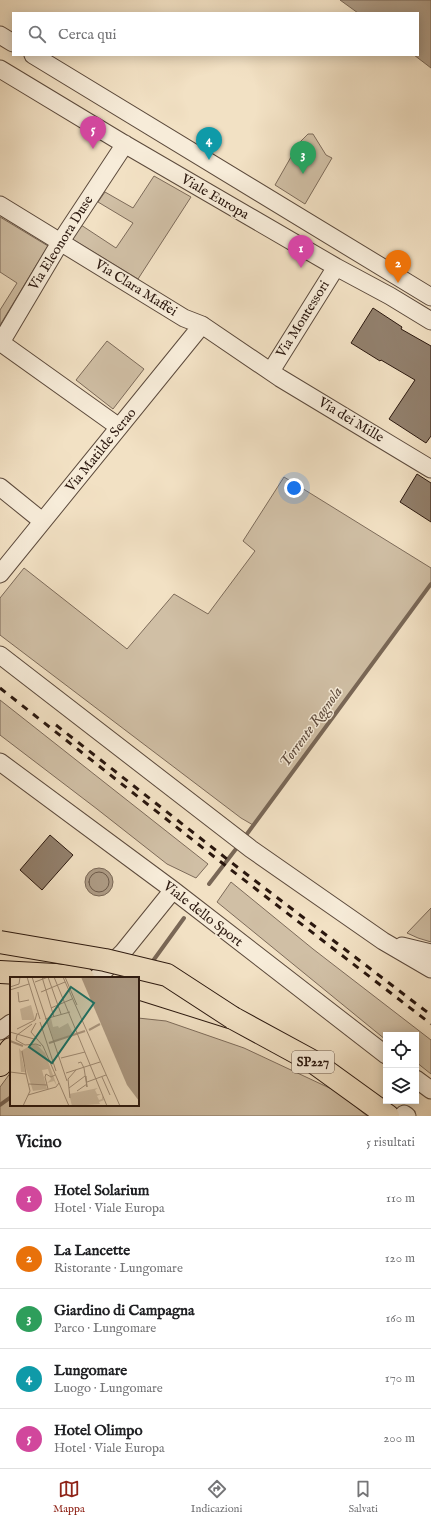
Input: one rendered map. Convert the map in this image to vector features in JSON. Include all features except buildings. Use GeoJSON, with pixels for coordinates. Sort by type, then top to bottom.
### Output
{"type":"FeatureCollection","features":[{"type":"Feature","properties":{"kind":"highway"},"geometry":{"type":"LineString","coordinates":[[0,942],[105,960],[167,976],[233,1018]]}},
{"type":"Feature","properties":{"kind":"highway"},"geometry":{"type":"LineString","coordinates":[[0,972],[74,977]]}},
{"type":"Feature","properties":{"kind":"highway","name":"SP227"},"geometry":{"type":"LineString","coordinates":[[139,988],[233,1018],[312,1061],[400,1115]]}},
{"type":"Feature","properties":{"kind":"highway"},"geometry":{"type":"LineString","coordinates":[[139,1004],[198,1008]]}},
{"type":"Feature","properties":{"kind":"highway"},"geometry":{"type":"LineString","coordinates":[[0,1066],[10,1051]]}},
{"type":"Feature","properties":{"kind":"street"},"geometry":{"type":"LineString","coordinates":[[0,35],[12,41]]}},
{"type":"Feature","properties":{"kind":"street"},"geometry":{"type":"LineString","coordinates":[[35,56],[431,297]]}},
{"type":"Feature","properties":{"kind":"street","name":"Viale Europa"},"geometry":{"type":"LineString","coordinates":[[0,69],[338,272],[431,333]]}},
{"type":"Feature","properties":{"kind":"street","name":"Via Eleonora Duse"},"geometry":{"type":"LineString","coordinates":[[0,342],[61,241],[125,144]]}},
{"type":"Feature","properties":{"kind":"street","name":"Via Clara Maffei"},"geometry":{"type":"LineString","coordinates":[[0,205],[61,241],[184,318],[202,325],[271,371]]}},
{"type":"Feature","properties":{"kind":"street","name":"Viale Europa"},"geometry":{"type":"LineString","coordinates":[[338,272],[390,296],[431,321]]}},
{"type":"Feature","properties":{"kind":"street","name":"Via Montessori"},"geometry":{"type":"LineString","coordinates":[[271,371],[338,272]]}},
{"type":"Feature","properties":{"kind":"street","name":"Via Matilde Serao"},"geometry":{"type":"LineString","coordinates":[[0,574],[202,325]]}},
{"type":"Feature","properties":{"kind":"street"},"geometry":{"type":"LineString","coordinates":[[0,342],[119,427]]}},
{"type":"Feature","properties":{"kind":"street","name":"Via dei Mille"},"geometry":{"type":"LineString","coordinates":[[271,371],[431,469]]}},
{"type":"Feature","properties":{"kind":"street"},"geometry":{"type":"LineString","coordinates":[[0,487],[42,521]]}},
{"type":"Feature","properties":{"kind":"street"},"geometry":{"type":"LineString","coordinates":[[0,655],[251,849],[383,942],[431,969]]}},
{"type":"Feature","properties":{"kind":"street","name":"Viale dello Sport"},"geometry":{"type":"LineString","coordinates":[[0,762],[173,890],[383,1053]]}},
{"type":"Feature","properties":{"kind":"street","name":"Viale dello Sport"},"geometry":{"type":"LineString","coordinates":[[0,766],[17,776]]}},
{"type":"Feature","properties":{"kind":"street"},"geometry":{"type":"LineString","coordinates":[[98,977],[123,952],[173,890]]}},
{"type":"Feature","properties":{"kind":"street"},"geometry":{"type":"LineString","coordinates":[[383,942],[431,953]]}},
{"type":"Feature","properties":{"kind":"street"},"geometry":{"type":"LineString","coordinates":[[0,1031],[10,1024]]}},
{"type":"Feature","properties":{"kind":"street"},"geometry":{"type":"LineString","coordinates":[[419,1081],[431,1090]]}},
{"type":"Feature","properties":{"kind":"shaded area"},"geometry":{"type":"Polygon","coordinates":[[[308,134],[313,134],[326,155],[332,158],[305,204],[275,185],[299,143],[308,134]]]}},
{"type":"Feature","properties":{"kind":"shaded area"},"geometry":{"type":"Polygon","coordinates":[[[154,176],[191,197],[138,279],[72,239],[81,225],[116,248],[133,223],[98,202],[105,192],[133,208],[154,176]]]}},
{"type":"Feature","properties":{"kind":"shaded area"},"geometry":{"type":"Polygon","coordinates":[[[0,217],[48,246],[0,325],[0,310],[17,283],[0,272],[0,217]]]}},
{"type":"Feature","properties":{"kind":"shaded area"},"geometry":{"type":"Polygon","coordinates":[[[107,341],[144,369],[113,409],[76,380],[107,341]]]}},
{"type":"Feature","properties":{"kind":"shaded area"},"geometry":{"type":"Polygon","coordinates":[[[284,477],[431,568],[431,584],[253,825],[241,818],[0,635],[0,598],[24,568],[127,649],[174,594],[208,614],[255,551],[243,541],[284,477]]]}},
{"type":"Feature","properties":{"kind":"shaded area"},"geometry":{"type":"Polygon","coordinates":[[[0,700],[208,864],[196,878],[167,864],[0,735],[0,700]]]}},
{"type":"Feature","properties":{"kind":"shaded area"},"geometry":{"type":"Polygon","coordinates":[[[231,882],[313,949],[431,1040],[431,1074],[419,1064],[419,1032],[383,1032],[383,1038],[217,902],[231,882]]]}},
{"type":"Feature","properties":{"kind":"shaded area"},"geometry":{"type":"Polygon","coordinates":[[[431,908],[431,942],[407,933],[431,908]]]}},
{"type":"Feature","properties":{"kind":"shaded area"},"geometry":{"type":"Polygon","coordinates":[[[139,1018],[166,1021],[244,1048],[338,1092],[367,1116],[0,1116],[0,1087],[10,1073],[10,1106],[139,1106],[139,1018]]]}},
{"type":"Feature","properties":{"kind":"water"},"geometry":{"type":"Polygon","coordinates":[[[340,0],[431,0],[431,68],[415,56],[419,56],[419,12],[357,12],[340,0]]]}},
{"type":"Feature","properties":{"kind":"water"},"geometry":{"type":"Polygon","coordinates":[[[99,868],[109,872],[113,882],[109,892],[99,896],[89,892],[85,882],[89,872],[99,868]]]}},
{"type":"Feature","properties":{"kind":"waterway","name":"Torrente Ragnola"},"geometry":{"type":"LineString","coordinates":[[244,838],[431,584]]}},
{"type":"Feature","properties":{"kind":"waterway","name":"Torrente Ragnola"},"geometry":{"type":"LineString","coordinates":[[209,884],[239,845]]}},
{"type":"Feature","properties":{"kind":"waterway","name":"Torrente Ragnola"},"geometry":{"type":"LineString","coordinates":[[150,965],[184,918]]}},
{"type":"Feature","properties":{"kind":"waterway","name":"Torrente Ragnola"},"geometry":{"type":"LineString","coordinates":[[0,1105],[10,1098]]}},
{"type":"Feature","properties":{"kind":"railway"},"geometry":{"type":"LineString","coordinates":[[0,688],[217,859],[431,1024]]}},
{"type":"Feature","properties":{"kind":"railway"},"geometry":{"type":"LineString","coordinates":[[56,725],[241,870],[431,1015]]}},
{"type":"Feature","properties":{"kind":"place","name":"Hotel Olimpo"},"geometry":{"type":"Point","coordinates":[93,149]}},
{"type":"Feature","properties":{"kind":"place","name":"Lungomare"},"geometry":{"type":"Point","coordinates":[209,160]}},
{"type":"Feature","properties":{"kind":"place","name":"Giardino di Campagna"},"geometry":{"type":"Point","coordinates":[303,174]}},
{"type":"Feature","properties":{"kind":"place","name":"Hotel Solarium"},"geometry":{"type":"Point","coordinates":[301,268]}},
{"type":"Feature","properties":{"kind":"place","name":"La Lancette"},"geometry":{"type":"Point","coordinates":[398,283]}}]}
